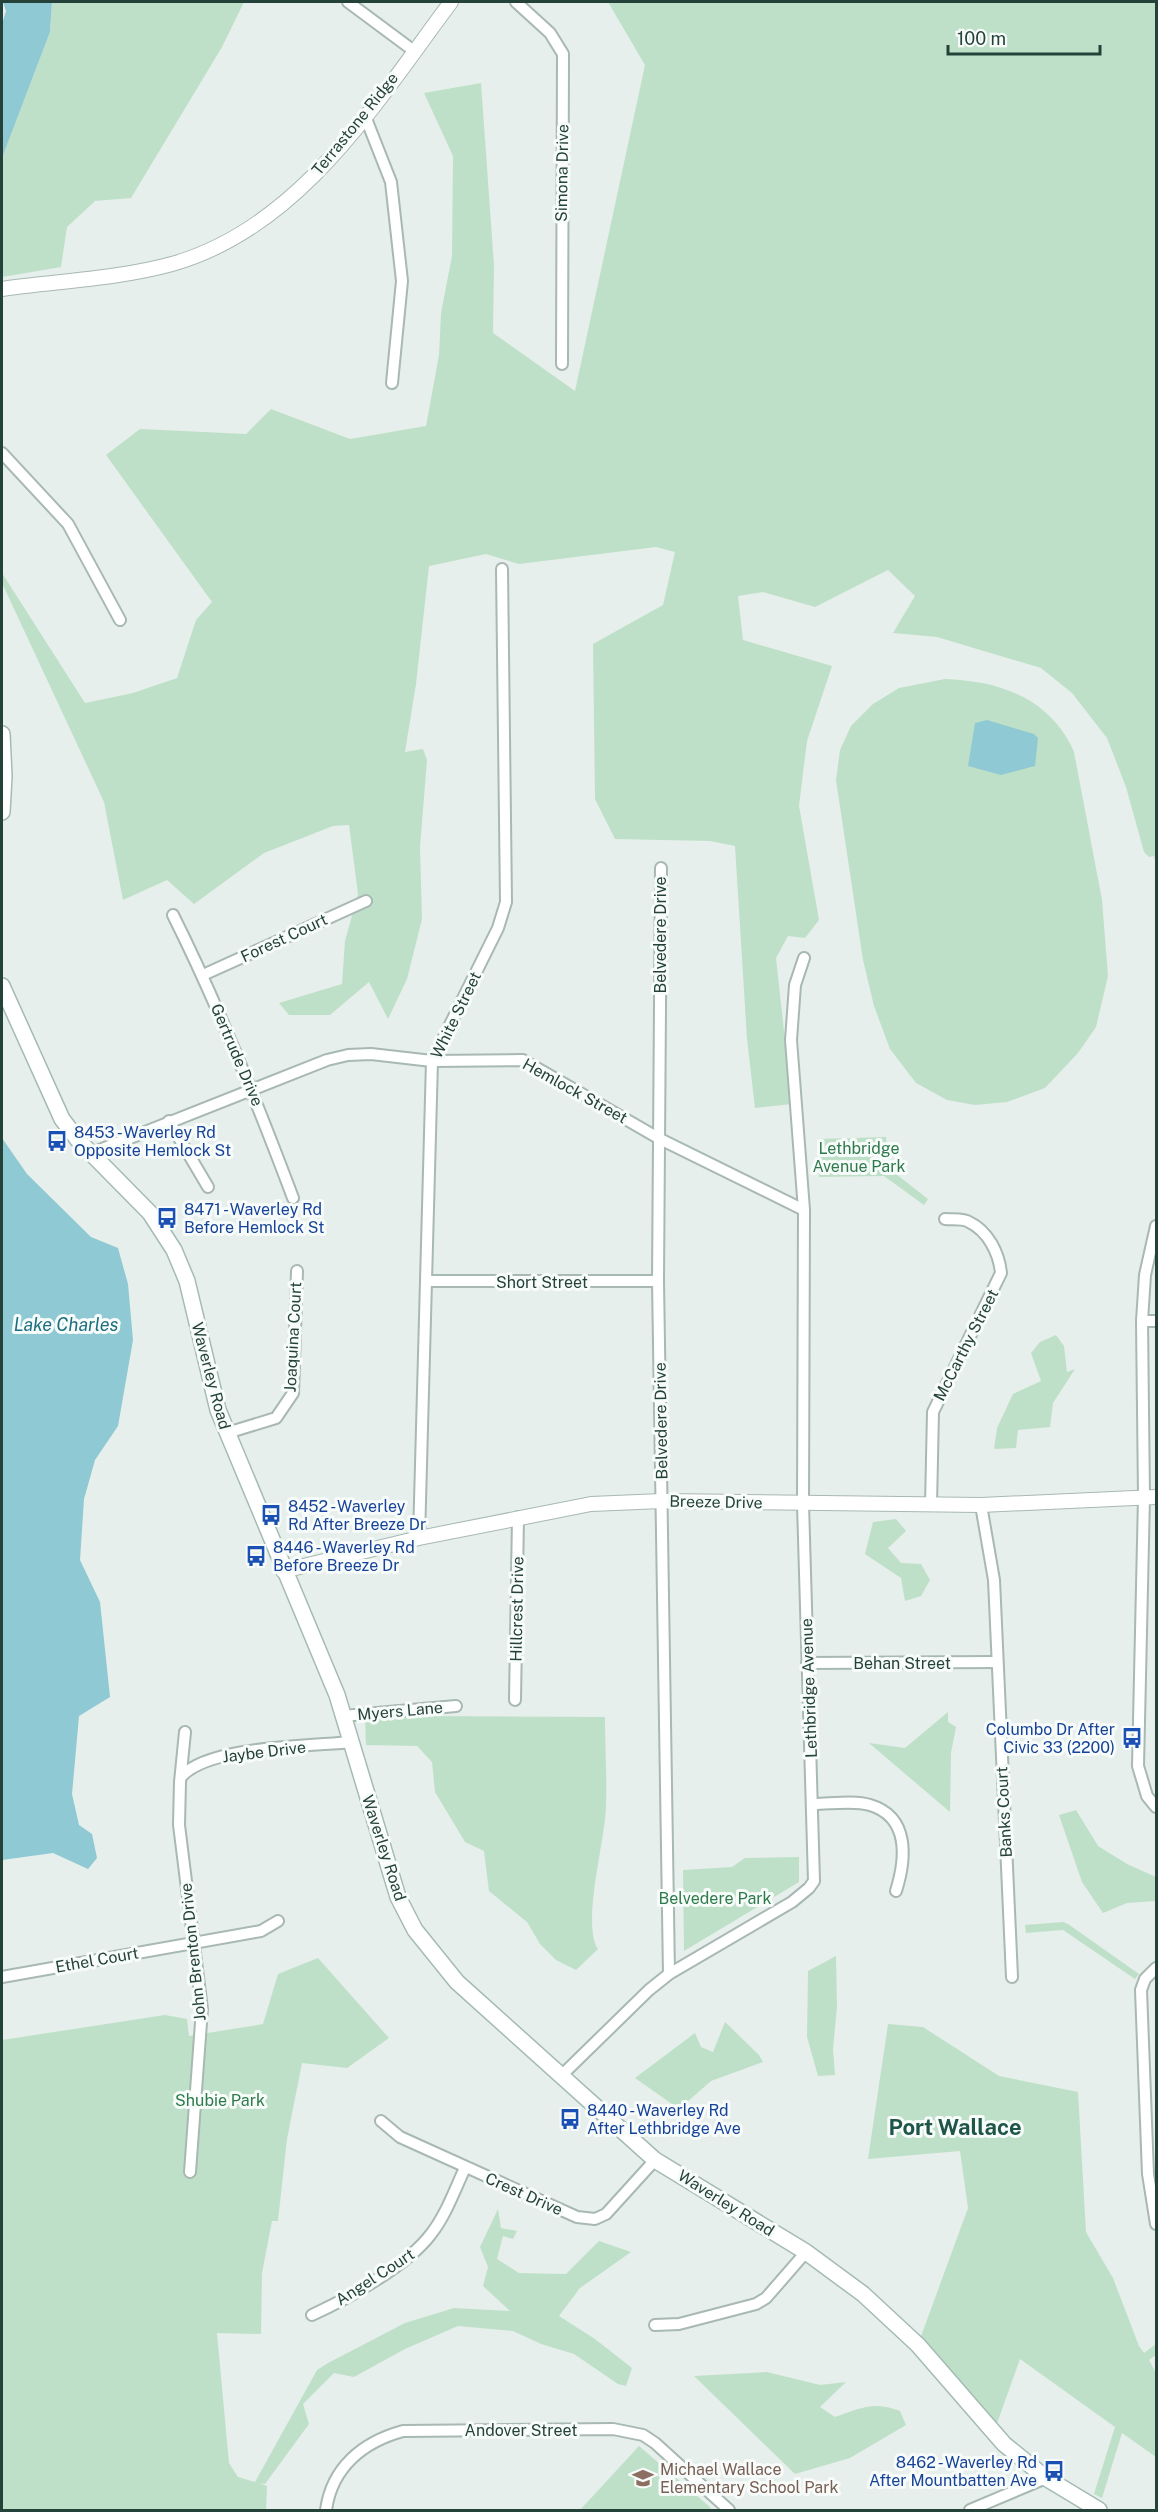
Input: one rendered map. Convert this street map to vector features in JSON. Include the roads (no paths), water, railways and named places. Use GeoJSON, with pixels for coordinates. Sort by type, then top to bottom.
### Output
{"type":"FeatureCollection","features":[{"type":"Feature","properties":{"kind":"main road"},"geometry":{"type":"LineString","coordinates":[[2,734],[4,776],[2,812]]}},
{"type":"Feature","properties":{"kind":"main road","name":"Waverley Road"},"geometry":{"type":"LineString","coordinates":[[2,986],[53,1103],[73,1133],[150,1213],[174,1250],[187,1281],[218,1410],[343,1716],[390,1876],[416,1930],[457,1982],[655,2160],[806,2253],[849,2283],[893,2320],[918,2345],[993,2433],[1046,2478],[1099,2511]]}},
{"type":"Feature","properties":{"kind":"street"},"geometry":{"type":"LineString","coordinates":[[348,2],[414,51]]}},
{"type":"Feature","properties":{"kind":"street","name":"Terrastone Ridge"},"geometry":{"type":"LineString","coordinates":[[2,289],[141,272],[210,251],[252,229],[302,187],[329,160],[451,2]]}},
{"type":"Feature","properties":{"kind":"street","name":"Simona Drive"},"geometry":{"type":"LineString","coordinates":[[516,2],[550,33],[563,54],[562,364]]}},
{"type":"Feature","properties":{"kind":"street"},"geometry":{"type":"LineString","coordinates":[[365,116],[391,182],[402,280],[392,383]]}},
{"type":"Feature","properties":{"kind":"street"},"geometry":{"type":"LineString","coordinates":[[2,453],[68,524],[120,620]]}},
{"type":"Feature","properties":{"kind":"street","name":"White Street"},"geometry":{"type":"LineString","coordinates":[[419,1538],[432,1061],[498,928],[506,902],[502,569]]}},
{"type":"Feature","properties":{"kind":"street","name":"Belvedere Drive"},"geometry":{"type":"LineString","coordinates":[[661,868],[658,1281],[669,1974]]}},
{"type":"Feature","properties":{"kind":"street","name":"Forest Court"},"geometry":{"type":"LineString","coordinates":[[203,975],[366,901]]}},
{"type":"Feature","properties":{"kind":"street","name":"Gertrude Drive"},"geometry":{"type":"LineString","coordinates":[[173,915],[203,975],[253,1091],[293,1198]]}},
{"type":"Feature","properties":{"kind":"street","name":"Lethbridge Avenue"},"geometry":{"type":"LineString","coordinates":[[562,2075],[649,1990],[669,1974],[792,1902],[809,1888],[815,1872],[803,1504],[804,1210],[791,1040],[795,985],[804,958]]}},
{"type":"Feature","properties":{"kind":"street","name":"Hemlock Street"},"geometry":{"type":"LineString","coordinates":[[92,1153],[327,1060],[348,1055],[371,1053],[432,1061],[523,1059],[660,1139],[804,1210]]}},
{"type":"Feature","properties":{"kind":"street"},"geometry":{"type":"LineString","coordinates":[[169,1121],[208,1187]]}},
{"type":"Feature","properties":{"kind":"street","name":"McCarthy Street"},"geometry":{"type":"LineString","coordinates":[[931,1505],[933,1412],[942,1389],[1001,1273],[1000,1258],[982,1232],[968,1221],[945,1219]]}},
{"type":"Feature","properties":{"kind":"street"},"geometry":{"type":"LineString","coordinates":[[1156,1226],[1146,1275],[1142,1321],[1150,1497],[1138,1766],[1147,1796],[1156,1807]]}},
{"type":"Feature","properties":{"kind":"street","name":"Joaquina Court"},"geometry":{"type":"LineString","coordinates":[[227,1433],[276,1418],[283,1412],[293,1394],[297,1271]]}},
{"type":"Feature","properties":{"kind":"street","name":"Short Street"},"geometry":{"type":"LineString","coordinates":[[426,1281],[658,1281]]}},
{"type":"Feature","properties":{"kind":"street"},"geometry":{"type":"LineString","coordinates":[[1142,1321],[1156,1321]]}},
{"type":"Feature","properties":{"kind":"street","name":"Breeze Drive"},"geometry":{"type":"LineString","coordinates":[[283,1571],[419,1538],[591,1504],[662,1501],[981,1505],[1150,1497]]}},
{"type":"Feature","properties":{"kind":"street","name":"Banks Court"},"geometry":{"type":"LineString","coordinates":[[981,1505],[994,1580],[1012,1977]]}},
{"type":"Feature","properties":{"kind":"street","name":"Hillcrest Drive"},"geometry":{"type":"LineString","coordinates":[[515,1700],[518,1517]]}},
{"type":"Feature","properties":{"kind":"street","name":"Behan Street"},"geometry":{"type":"LineString","coordinates":[[807,1663],[996,1662]]}},
{"type":"Feature","properties":{"kind":"street","name":"Myers Lane"},"geometry":{"type":"LineString","coordinates":[[343,1716],[456,1706]]}},
{"type":"Feature","properties":{"kind":"street","name":"John Brenton Drive"},"geometry":{"type":"LineString","coordinates":[[185,1732],[179,1825],[202,2009],[190,2172]]}},
{"type":"Feature","properties":{"kind":"street","name":"Jaybe Drive"},"geometry":{"type":"LineString","coordinates":[[182,1776],[189,1768],[207,1760],[253,1751],[352,1742]]}},
{"type":"Feature","properties":{"kind":"street"},"geometry":{"type":"LineString","coordinates":[[814,1804],[868,1804],[893,1819],[900,1831],[904,1851],[903,1868],[896,1891]]}},
{"type":"Feature","properties":{"kind":"street","name":"Ethel Court"},"geometry":{"type":"LineString","coordinates":[[2,1977],[261,1931],[278,1921]]}},
{"type":"Feature","properties":{"kind":"street"},"geometry":{"type":"LineString","coordinates":[[1156,1968],[1145,1979],[1141,1989],[1148,2174],[1156,2224]]}},
{"type":"Feature","properties":{"kind":"street","name":"Crest Drive"},"geometry":{"type":"LineString","coordinates":[[381,2121],[400,2137],[577,2217],[595,2219],[606,2214],[631,2190],[655,2160]]}},
{"type":"Feature","properties":{"kind":"street","name":"Angel Court"},"geometry":{"type":"LineString","coordinates":[[312,2315],[339,2302],[420,2247],[436,2227],[465,2168]]}},
{"type":"Feature","properties":{"kind":"street"},"geometry":{"type":"LineString","coordinates":[[656,2325],[679,2324],[756,2304],[773,2291],[806,2253]]}},
{"type":"Feature","properties":{"kind":"street","name":"Andover Street"},"geometry":{"type":"LineString","coordinates":[[326,2511],[328,2497],[341,2469],[370,2443],[384,2436],[404,2431],[613,2429],[628,2430],[649,2439],[729,2511]]}},
{"type":"Feature","properties":{"kind":"street"},"geometry":{"type":"LineString","coordinates":[[970,2511],[1046,2478]]}},
{"type":"Feature","properties":{"kind":"water"},"geometry":{"type":"Polygon","coordinates":[[[3,2],[52,2],[50,32],[2,158],[2,24],[6,11],[3,2]]]}},
{"type":"Feature","properties":{"kind":"water"},"geometry":{"type":"Polygon","coordinates":[[[987,720],[1034,734],[1038,738],[1035,766],[1001,775],[968,766],[975,723],[987,720]]]}},
{"type":"Feature","properties":{"kind":"water","name":"Lake Charles"},"geometry":{"type":"Polygon","coordinates":[[[2,1138],[27,1174],[91,1237],[118,1248],[128,1284],[133,1340],[118,1426],[95,1460],[84,1499],[80,1560],[100,1602],[110,1697],[79,1716],[72,1794],[79,1825],[92,1834],[97,1858],[88,1869],[53,1853],[2,1860],[2,1138]]]}},
{"type":"Feature","properties":{"kind":"place","name":"8453 - Waverley Rd Opposite Hemlock St"},"geometry":{"type":"Point","coordinates":[57,1141]}},
{"type":"Feature","properties":{"kind":"place","name":"8471 - Waverley Rd Before Hemlock St"},"geometry":{"type":"Point","coordinates":[167,1218]}},
{"type":"Feature","properties":{"kind":"place","name":"8452 - Waverley Rd After Breeze Dr"},"geometry":{"type":"Point","coordinates":[271,1515]}},
{"type":"Feature","properties":{"kind":"place","name":"8446 - Waverley Rd Before Breeze Dr"},"geometry":{"type":"Point","coordinates":[256,1556]}},
{"type":"Feature","properties":{"kind":"place","name":"Columbo Dr After Civic 33 (2200)"},"geometry":{"type":"Point","coordinates":[1132,1738]}},
{"type":"Feature","properties":{"kind":"place","name":"8440 - Waverley Rd After Lethbridge Ave"},"geometry":{"type":"Point","coordinates":[570,2119]}},
{"type":"Feature","properties":{"kind":"place","name":"8462 - Waverley Rd After Mountbatten Ave"},"geometry":{"type":"Point","coordinates":[1054,2471]}},
{"type":"Feature","properties":{"kind":"place","name":"Michael Wallace Elementary School Park"},"geometry":{"type":"Point","coordinates":[643,2478]}},
{"type":"Feature","properties":{"kind":"district","name":"Port Wallace"},"geometry":{"type":"Point","coordinates":[955,2127]}},
{"type":"Feature","properties":{"kind":"park label","name":"Lethbridge Avenue Park"},"geometry":{"type":"Point","coordinates":[859,1157]}},
{"type":"Feature","properties":{"kind":"park label","name":"Belvedere Park"},"geometry":{"type":"Point","coordinates":[715,1898]}},
{"type":"Feature","properties":{"kind":"park label","name":"Shubie Park"},"geometry":{"type":"Point","coordinates":[220,2100]}}]}
